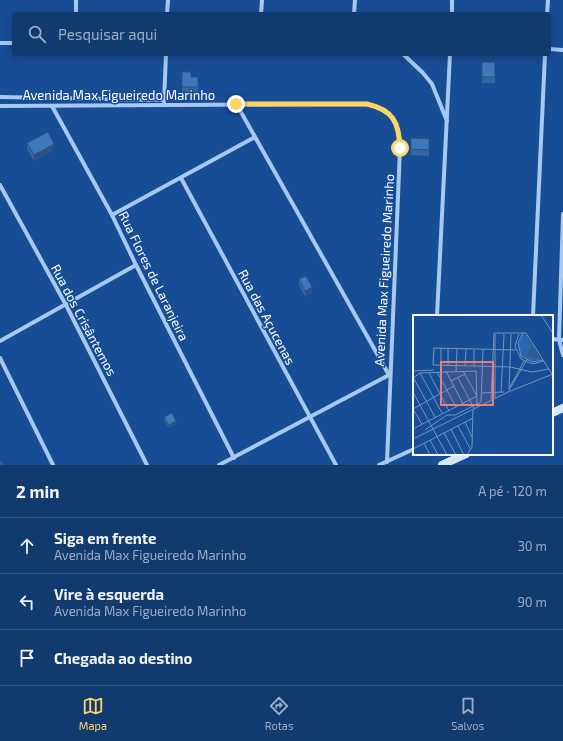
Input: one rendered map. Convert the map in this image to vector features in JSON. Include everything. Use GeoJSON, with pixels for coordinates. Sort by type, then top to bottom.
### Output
{"type":"FeatureCollection","features":[{"type":"Feature","properties":{"kind":"main road"},"geometry":{"type":"LineString","coordinates":[[553,413],[563,408]]}},
{"type":"Feature","properties":{"kind":"main road"},"geometry":{"type":"LineString","coordinates":[[442,465],[464,455]]}},
{"type":"Feature","properties":{"kind":"street"},"geometry":{"type":"LineString","coordinates":[[76,0],[76,12]]}},
{"type":"Feature","properties":{"kind":"street"},"geometry":{"type":"LineString","coordinates":[[167,12],[168,0]]}},
{"type":"Feature","properties":{"kind":"street"},"geometry":{"type":"LineString","coordinates":[[261,12],[262,0]]}},
{"type":"Feature","properties":{"kind":"street"},"geometry":{"type":"LineString","coordinates":[[354,12],[355,0]]}},
{"type":"Feature","properties":{"kind":"street"},"geometry":{"type":"LineString","coordinates":[[452,0],[452,12]]}},
{"type":"Feature","properties":{"kind":"street"},"geometry":{"type":"LineString","coordinates":[[547,12],[548,0]]}},
{"type":"Feature","properties":{"kind":"street"},"geometry":{"type":"LineString","coordinates":[[0,43],[12,43]]}},
{"type":"Feature","properties":{"kind":"street"},"geometry":{"type":"LineString","coordinates":[[551,49],[563,50]]}},
{"type":"Feature","properties":{"kind":"street"},"geometry":{"type":"LineString","coordinates":[[0,97],[164,102],[166,56]]}},
{"type":"Feature","properties":{"kind":"street"},"geometry":{"type":"LineString","coordinates":[[404,56],[423,73],[432,84],[447,122]]}},
{"type":"Feature","properties":{"kind":"street"},"geometry":{"type":"LineString","coordinates":[[437,315],[450,56]]}},
{"type":"Feature","properties":{"kind":"street"},"geometry":{"type":"LineString","coordinates":[[533,315],[545,56]]}},
{"type":"Feature","properties":{"kind":"street","name":"Avenida Max Figueiredo Marinho"},"geometry":{"type":"LineString","coordinates":[[0,106],[52,106],[164,102],[236,104],[367,104],[378,106],[389,113],[395,121],[399,132],[400,148],[389,375],[387,462]]}},
{"type":"Feature","properties":{"kind":"street"},"geometry":{"type":"LineString","coordinates":[[219,465],[389,375],[236,104]]}},
{"type":"Feature","properties":{"kind":"street","name":"Rua Flores de Laranjeira"},"geometry":{"type":"LineString","coordinates":[[52,106],[112,215],[234,458]]}},
{"type":"Feature","properties":{"kind":"street"},"geometry":{"type":"LineString","coordinates":[[112,215],[255,137]]}},
{"type":"Feature","properties":{"kind":"street","name":"Rua das Açucenas"},"geometry":{"type":"LineString","coordinates":[[182,178],[336,465]]}},
{"type":"Feature","properties":{"kind":"street","name":"Rua dos Crisântemos"},"geometry":{"type":"LineString","coordinates":[[0,185],[66,305],[147,465]]}},
{"type":"Feature","properties":{"kind":"street"},"geometry":{"type":"LineString","coordinates":[[563,214],[561,340],[563,355]]}},
{"type":"Feature","properties":{"kind":"street"},"geometry":{"type":"LineString","coordinates":[[0,341],[136,265]]}},
{"type":"Feature","properties":{"kind":"street"},"geometry":{"type":"LineString","coordinates":[[0,358],[53,465]]}},
{"type":"Feature","properties":{"kind":"street"},"geometry":{"type":"LineString","coordinates":[[379,465],[413,449]]}},
{"type":"Feature","properties":{"kind":"building"},"geometry":{"type":"Polygon","coordinates":[[[482,62],[495,62],[495,77],[482,77],[482,62]]]}},
{"type":"Feature","properties":{"kind":"building"},"geometry":{"type":"Polygon","coordinates":[[[182,72],[191,72],[191,77],[198,77],[198,87],[182,87],[182,72]]]}},
{"type":"Feature","properties":{"kind":"building"},"geometry":{"type":"Polygon","coordinates":[[[48,132],[54,144],[34,155],[27,143],[48,132]]]}},
{"type":"Feature","properties":{"kind":"building"},"geometry":{"type":"Polygon","coordinates":[[[411,138],[429,139],[429,150],[411,149],[411,138]]]}},
{"type":"Feature","properties":{"kind":"building"},"geometry":{"type":"Polygon","coordinates":[[[306,276],[312,287],[305,291],[299,279],[306,276]]]}},
{"type":"Feature","properties":{"kind":"building"},"geometry":{"type":"Polygon","coordinates":[[[172,413],[176,421],[169,425],[164,417],[172,413]]]}},
{"type":"Feature","properties":{"kind":"route"},"geometry":{"type":"LineString","coordinates":[[236,104],[367,104],[378,106],[389,113],[395,121],[399,132],[400,148]]}}]}
